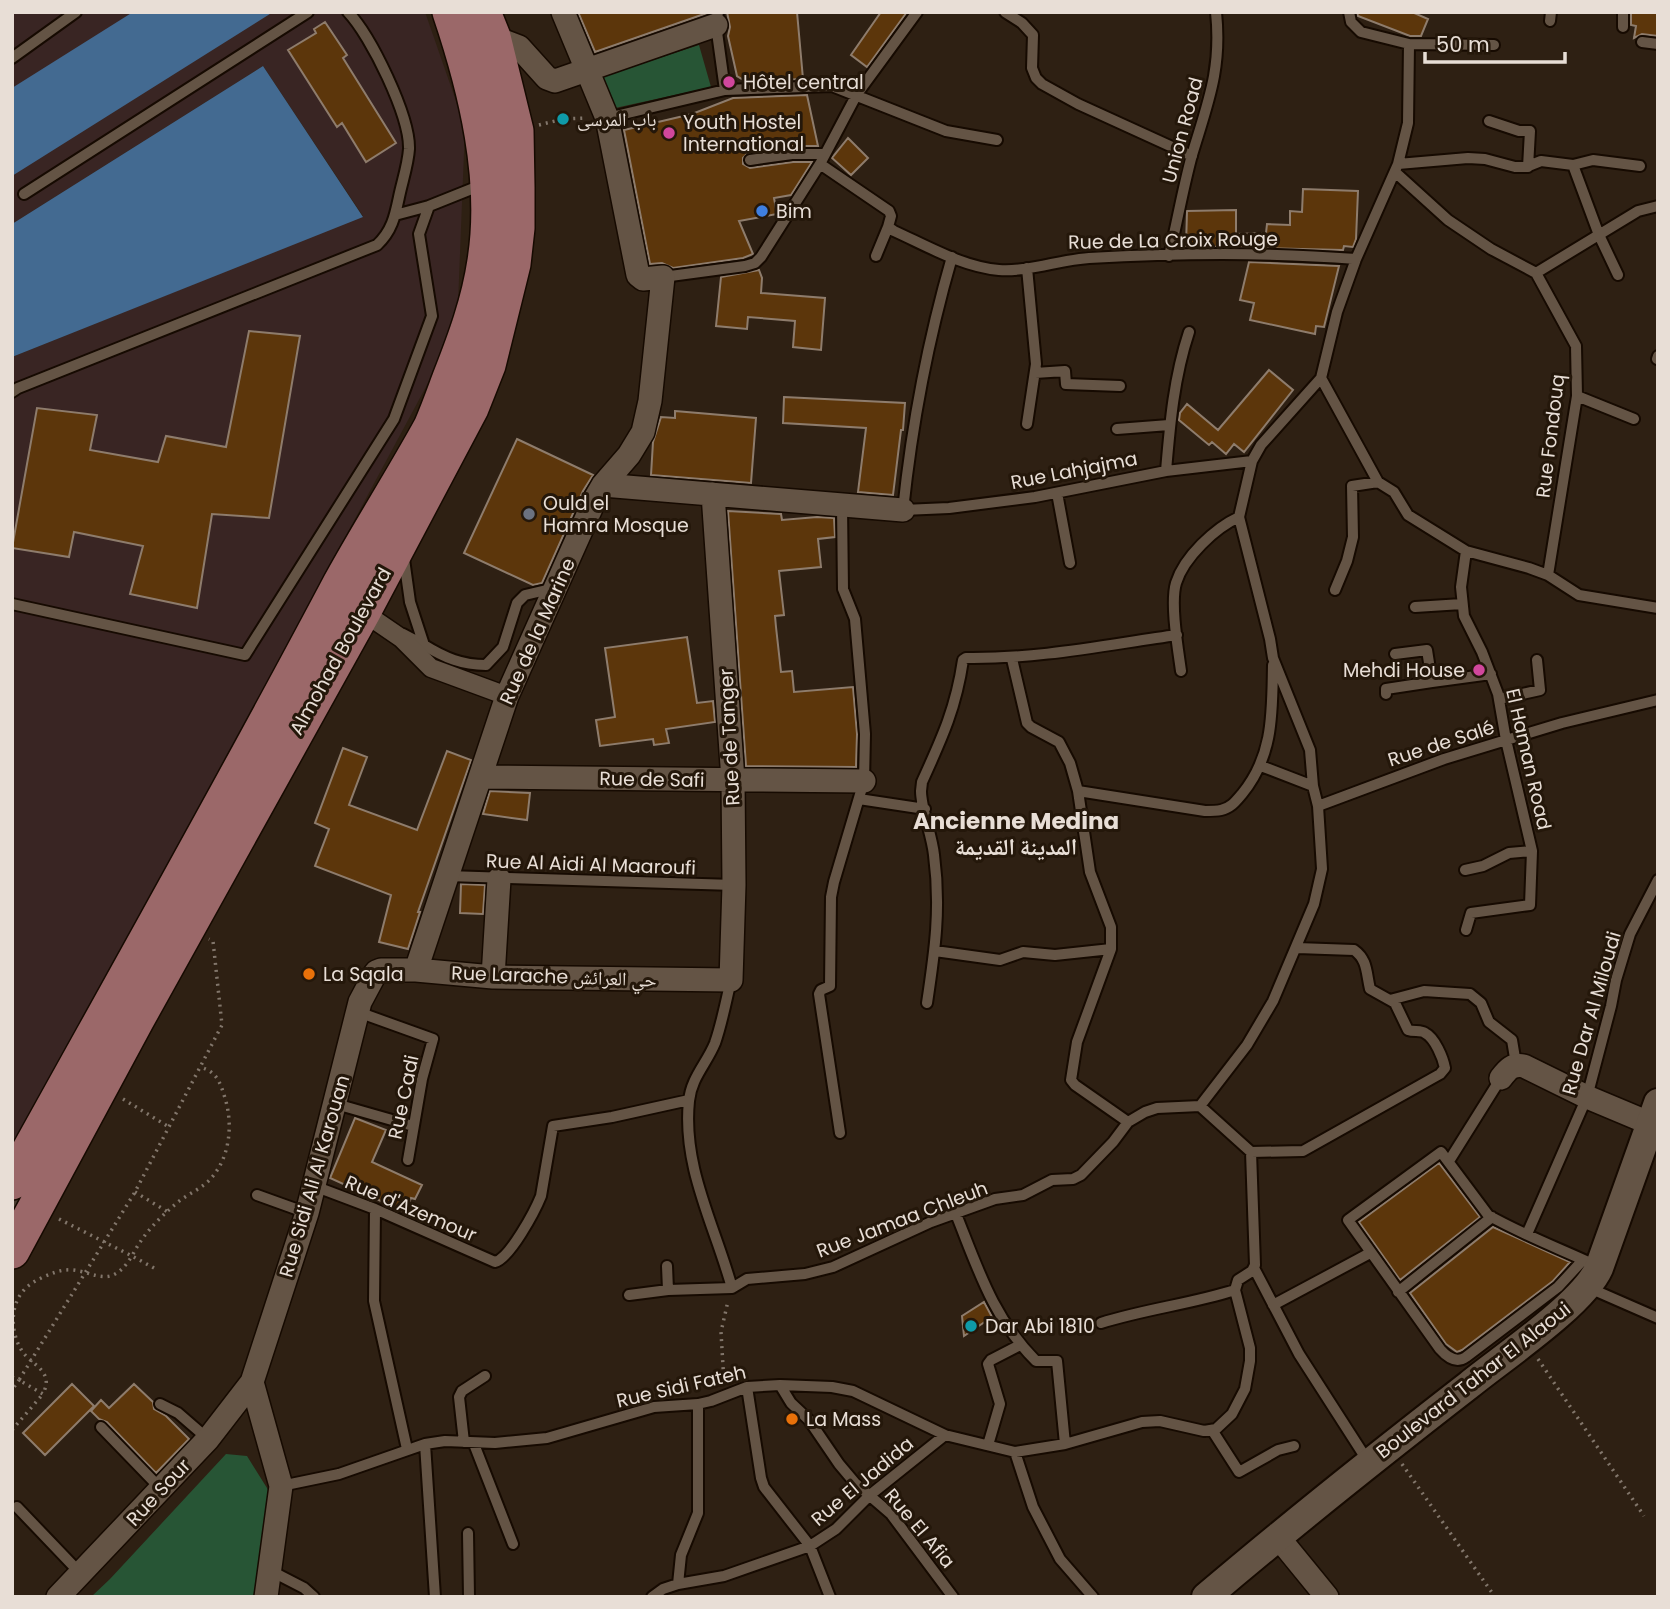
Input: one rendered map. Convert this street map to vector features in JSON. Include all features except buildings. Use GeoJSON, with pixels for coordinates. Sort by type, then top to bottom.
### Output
{"type":"FeatureCollection","features":[{"type":"Feature","properties":{"kind":"main road","name":"Almohad Boulevard"},"geometry":{"type":"LineString","coordinates":[[12,1182],[123,1013],[189,924],[367,626],[406,530],[471,408],[488,365],[513,264],[517,228],[482,135],[475,97],[450,12]]}},
{"type":"Feature","properties":{"kind":"main road","name":"Almohad Boulevard"},"geometry":{"type":"LineString","coordinates":[[12,1251],[101,1085],[123,1013],[194,855],[366,536],[432,424],[474,315],[485,259],[489,213],[502,185],[516,131],[488,24]]}},
{"type":"Feature","properties":{"kind":"street"},"geometry":{"type":"LineString","coordinates":[[563,12],[607,118],[638,277],[663,277]]}},
{"type":"Feature","properties":{"kind":"street"},"geometry":{"type":"LineString","coordinates":[[488,24],[519,47],[552,81],[560,81],[717,18]]}},
{"type":"Feature","properties":{"kind":"street","name":"Rue de la Marine"},"geometry":{"type":"LineString","coordinates":[[416,970],[507,696],[603,485],[629,456],[643,432],[650,401],[663,277]]}},
{"type":"Feature","properties":{"kind":"street"},"geometry":{"type":"LineString","coordinates":[[603,485],[903,510]]}},
{"type":"Feature","properties":{"kind":"street","name":"Rue de Tanger"},"geometry":{"type":"LineString","coordinates":[[713,495],[733,780],[731,980]]}},
{"type":"Feature","properties":{"kind":"street"},"geometry":{"type":"LineString","coordinates":[[367,626],[401,638],[431,668],[507,696]]}},
{"type":"Feature","properties":{"kind":"street","name":"Rue de Safi"},"geometry":{"type":"LineString","coordinates":[[481,777],[733,780],[862,790]]}},
{"type":"Feature","properties":{"kind":"street"},"geometry":{"type":"LineString","coordinates":[[493,977],[499,879]]}},
{"type":"Feature","properties":{"kind":"street","name":"Rue Larache حي العرائش"},"geometry":{"type":"LineString","coordinates":[[376,972],[416,970],[493,977],[731,980]]}},
{"type":"Feature","properties":{"kind":"street","name":"Rue Sidi Ali Al Karouan"},"geometry":{"type":"LineString","coordinates":[[252,1382],[307,1213],[360,1002],[376,972]]}},
{"type":"Feature","properties":{"kind":"street"},"geometry":{"type":"LineString","coordinates":[[1508,1071],[1550,1077],[1587,1097],[1654,1113],[1590,1271]]}},
{"type":"Feature","properties":{"kind":"street","name":"Boulevard Tahar El Alaoui"},"geometry":{"type":"LineString","coordinates":[[1206,1597],[1278,1536],[1525,1340],[1590,1271]]}},
{"type":"Feature","properties":{"kind":"street"},"geometry":{"type":"LineString","coordinates":[[252,1382],[281,1486],[266,1597]]}},
{"type":"Feature","properties":{"kind":"street","name":"Rue Sour"},"geometry":{"type":"LineString","coordinates":[[58,1597],[208,1439],[252,1382]]}},
{"type":"Feature","properties":{"kind":"street"},"geometry":{"type":"LineString","coordinates":[[1278,1536],[1327,1597]]}},
{"type":"Feature","properties":{"kind":"lane"},"geometry":{"type":"LineString","coordinates":[[12,58],[76,12]]}},
{"type":"Feature","properties":{"kind":"lane"},"geometry":{"type":"LineString","coordinates":[[24,194],[308,12]]}},
{"type":"Feature","properties":{"kind":"lane"},"geometry":{"type":"LineString","coordinates":[[663,277],[755,263],[768,250],[857,94],[917,12]]}},
{"type":"Feature","properties":{"kind":"lane"},"geometry":{"type":"LineString","coordinates":[[1005,12],[1022,23],[1032,35],[1032,68],[1042,84],[1088,109],[1192,156]]}},
{"type":"Feature","properties":{"kind":"lane","name":"Union Road"},"geometry":{"type":"LineString","coordinates":[[1170,256],[1192,156],[1214,82],[1218,54],[1216,12]]}},
{"type":"Feature","properties":{"kind":"lane"},"geometry":{"type":"LineString","coordinates":[[1349,12],[1352,22],[1361,32],[1409,44],[1494,45]]}},
{"type":"Feature","properties":{"kind":"lane"},"geometry":{"type":"LineString","coordinates":[[1623,12],[1623,27]]}},
{"type":"Feature","properties":{"kind":"lane"},"geometry":{"type":"LineString","coordinates":[[12,393],[31,383],[377,245],[387,236],[395,215],[409,149],[392,86],[366,34],[349,13]]}},
{"type":"Feature","properties":{"kind":"lane"},"geometry":{"type":"LineString","coordinates":[[717,18],[725,90]]}},
{"type":"Feature","properties":{"kind":"lane"},"geometry":{"type":"LineString","coordinates":[[1642,42],[1658,44]]}},
{"type":"Feature","properties":{"kind":"lane"},"geometry":{"type":"LineString","coordinates":[[1078,791],[1205,811],[1222,810],[1233,805],[1261,766],[1272,719],[1273,658],[1239,517],[1252,461],[1261,445],[1321,378],[1337,312],[1356,259],[1397,168],[1408,123],[1409,44]]}},
{"type":"Feature","properties":{"kind":"lane"},"geometry":{"type":"LineString","coordinates":[[607,118],[725,90],[832,86],[946,131],[997,140]]}},
{"type":"Feature","properties":{"kind":"lane"},"geometry":{"type":"LineString","coordinates":[[1489,121],[1519,131],[1530,131],[1528,167]]}},
{"type":"Feature","properties":{"kind":"lane"},"geometry":{"type":"LineString","coordinates":[[750,160],[792,154],[822,159],[891,213],[876,256]]}},
{"type":"Feature","properties":{"kind":"lane"},"geometry":{"type":"LineString","coordinates":[[1397,168],[1468,158],[1485,159],[1515,167],[1528,167],[1541,161],[1573,165],[1593,160],[1640,166]]}},
{"type":"Feature","properties":{"kind":"lane"},"geometry":{"type":"LineString","coordinates":[[1573,165],[1599,235],[1618,275]]}},
{"type":"Feature","properties":{"kind":"lane"},"geometry":{"type":"LineString","coordinates":[[1397,168],[1448,220],[1536,273],[1638,211],[1658,206]]}},
{"type":"Feature","properties":{"kind":"lane"},"geometry":{"type":"LineString","coordinates":[[395,215],[502,185]]}},
{"type":"Feature","properties":{"kind":"lane"},"geometry":{"type":"LineString","coordinates":[[12,604],[245,655],[394,419],[432,316],[419,234],[429,206]]}},
{"type":"Feature","properties":{"kind":"lane","name":"Rue de La Croix Rouge"},"geometry":{"type":"LineString","coordinates":[[888,227],[952,257],[998,270],[1027,268],[1062,260],[1200,254],[1304,255],[1356,259]]}},
{"type":"Feature","properties":{"kind":"lane"},"geometry":{"type":"LineString","coordinates":[[903,510],[915,414],[952,257]]}},
{"type":"Feature","properties":{"kind":"lane"},"geometry":{"type":"LineString","coordinates":[[1027,268],[1035,373],[1027,424]]}},
{"type":"Feature","properties":{"kind":"lane","name":"Rue Fondouq"},"geometry":{"type":"LineString","coordinates":[[1536,273],[1576,346],[1577,396],[1548,575]]}},
{"type":"Feature","properties":{"kind":"lane"},"geometry":{"type":"LineString","coordinates":[[1166,471],[1169,425],[1189,332]]}},
{"type":"Feature","properties":{"kind":"lane"},"geometry":{"type":"LineString","coordinates":[[1035,373],[1065,371],[1066,384],[1120,386]]}},
{"type":"Feature","properties":{"kind":"lane"},"geometry":{"type":"LineString","coordinates":[[1321,378],[1378,482],[1394,492],[1408,515],[1466,551],[1548,575],[1579,595],[1658,608]]}},
{"type":"Feature","properties":{"kind":"lane"},"geometry":{"type":"LineString","coordinates":[[1577,396],[1634,419]]}},
{"type":"Feature","properties":{"kind":"lane"},"geometry":{"type":"LineString","coordinates":[[1117,429],[1169,425]]}},
{"type":"Feature","properties":{"kind":"lane","name":"Rue Lahjajma"},"geometry":{"type":"LineString","coordinates":[[903,510],[949,508],[1057,492],[1166,471],[1252,461]]}},
{"type":"Feature","properties":{"kind":"lane"},"geometry":{"type":"LineString","coordinates":[[1335,590],[1353,537],[1352,486],[1378,482]]}},
{"type":"Feature","properties":{"kind":"lane"},"geometry":{"type":"LineString","coordinates":[[1057,492],[1070,563]]}},
{"type":"Feature","properties":{"kind":"lane"},"geometry":{"type":"LineString","coordinates":[[840,1133],[819,994],[830,986],[833,890],[862,790],[865,734],[855,620],[843,589],[842,506]]}},
{"type":"Feature","properties":{"kind":"lane"},"geometry":{"type":"LineString","coordinates":[[1181,671],[1177,635],[1177,581],[1206,539],[1224,524],[1239,517]]}},
{"type":"Feature","properties":{"kind":"lane"},"geometry":{"type":"LineString","coordinates":[[406,530],[404,562],[411,602],[424,645]]}},
{"type":"Feature","properties":{"kind":"lane","name":"El Haman Road"},"geometry":{"type":"LineString","coordinates":[[1466,551],[1462,604],[1464,616],[1491,674],[1499,699],[1532,851],[1530,905],[1471,913],[1466,930]]}},
{"type":"Feature","properties":{"kind":"lane"},"geometry":{"type":"LineString","coordinates":[[367,626],[424,645],[446,658],[467,665],[486,666],[503,648],[517,603],[526,595],[555,588]]}},
{"type":"Feature","properties":{"kind":"lane"},"geometry":{"type":"LineString","coordinates":[[1415,607],[1462,604]]}},
{"type":"Feature","properties":{"kind":"lane"},"geometry":{"type":"LineString","coordinates":[[927,1003],[939,904],[934,853],[921,797],[922,782],[948,725],[956,701],[963,660],[1013,659],[1177,635]]}},
{"type":"Feature","properties":{"kind":"lane"},"geometry":{"type":"LineString","coordinates":[[1395,654],[1427,650],[1432,682]]}},
{"type":"Feature","properties":{"kind":"lane"},"geometry":{"type":"LineString","coordinates":[[1273,658],[1310,750],[1313,786],[1318,806],[1322,869],[1314,904],[1273,1001],[1247,1045],[1200,1106],[1251,1152],[1303,1151],[1443,1071],[1445,1065],[1432,1039],[1423,1031],[1408,1030],[1397,1006],[1370,989],[1363,957],[1354,950],[1297,948]]}},
{"type":"Feature","properties":{"kind":"lane"},"geometry":{"type":"LineString","coordinates":[[1013,659],[1027,723],[1059,742],[1070,763],[1078,791],[1090,872],[1101,894],[1111,928],[1111,949],[1077,1042],[1071,1080],[1128,1122]]}},
{"type":"Feature","properties":{"kind":"lane"},"geometry":{"type":"LineString","coordinates":[[1499,699],[1540,690],[1537,660]]}},
{"type":"Feature","properties":{"kind":"lane"},"geometry":{"type":"LineString","coordinates":[[1387,694],[1385,688],[1491,674]]}},
{"type":"Feature","properties":{"kind":"lane","name":"Rue de Salé"},"geometry":{"type":"LineString","coordinates":[[1318,806],[1444,759],[1562,723],[1658,700]]}},
{"type":"Feature","properties":{"kind":"lane"},"geometry":{"type":"LineString","coordinates":[[1261,766],[1313,786]]}},
{"type":"Feature","properties":{"kind":"lane"},"geometry":{"type":"LineString","coordinates":[[862,790],[925,809]]}},
{"type":"Feature","properties":{"kind":"lane"},"geometry":{"type":"LineString","coordinates":[[1465,870],[1483,866],[1509,853],[1532,851]]}},
{"type":"Feature","properties":{"kind":"lane","name":"Rue Al Aidi Al Maaroufi"},"geometry":{"type":"LineString","coordinates":[[447,876],[734,885]]}},
{"type":"Feature","properties":{"kind":"lane","name":"Rue Dar Al Miloudi"},"geometry":{"type":"LineString","coordinates":[[1527,1234],[1587,1097],[1630,934],[1658,880]]}},
{"type":"Feature","properties":{"kind":"lane"},"geometry":{"type":"LineString","coordinates":[[935,951],[1000,960],[1023,952],[1055,955],[1111,949]]}},
{"type":"Feature","properties":{"kind":"lane"},"geometry":{"type":"LineString","coordinates":[[731,980],[715,1043],[695,1078],[689,1100],[693,1167],[705,1209],[723,1253],[732,1288]]}},
{"type":"Feature","properties":{"kind":"lane"},"geometry":{"type":"LineString","coordinates":[[1390,1000],[1424,991],[1470,994],[1482,1003],[1489,1022],[1512,1040],[1508,1071],[1449,1161]]}},
{"type":"Feature","properties":{"kind":"lane","name":"Rue Cadi"},"geometry":{"type":"LineString","coordinates":[[358,1012],[433,1039],[422,1079],[408,1160]]}},
{"type":"Feature","properties":{"kind":"lane","name":"Rue d'Azemour"},"geometry":{"type":"LineString","coordinates":[[314,1186],[375,1209],[495,1262],[506,1256],[537,1206],[554,1126],[612,1117],[689,1100]]}},
{"type":"Feature","properties":{"kind":"lane"},"geometry":{"type":"LineString","coordinates":[[336,1104],[413,1126]]}},
{"type":"Feature","properties":{"kind":"lane","name":"Rue Jamaa Chleuh"},"geometry":{"type":"LineString","coordinates":[[629,1295],[668,1290],[732,1288],[747,1279],[805,1274],[833,1267],[931,1222],[995,1199],[1023,1195],[1052,1180],[1073,1179],[1081,1175],[1113,1142],[1128,1122],[1145,1112],[1157,1108],[1200,1106]]}},
{"type":"Feature","properties":{"kind":"lane"},"geometry":{"type":"LineString","coordinates":[[1251,1152],[1254,1268],[1299,1354],[1379,1455]]}},
{"type":"Feature","properties":{"kind":"lane"},"geometry":{"type":"LineString","coordinates":[[1590,1271],[1558,1287],[1459,1360],[1451,1359],[1440,1349],[1398,1292],[1349,1224],[1349,1218],[1441,1152],[1482,1208],[1492,1217],[1590,1271],[1658,1318]]}},
{"type":"Feature","properties":{"kind":"lane"},"geometry":{"type":"LineString","coordinates":[[257,1195],[307,1213]]}},
{"type":"Feature","properties":{"kind":"lane"},"geometry":{"type":"LineString","coordinates":[[375,1209],[374,1301],[407,1449]]}},
{"type":"Feature","properties":{"kind":"lane"},"geometry":{"type":"LineString","coordinates":[[956,1214],[987,1293],[1020,1345],[1037,1361],[1057,1361],[1065,1444]]}},
{"type":"Feature","properties":{"kind":"lane"},"geometry":{"type":"LineString","coordinates":[[1398,1292],[1492,1217]]}},
{"type":"Feature","properties":{"kind":"lane"},"geometry":{"type":"LineString","coordinates":[[1273,1305],[1370,1253]]}},
{"type":"Feature","properties":{"kind":"lane"},"geometry":{"type":"LineString","coordinates":[[667,1266],[668,1290]]}},
{"type":"Feature","properties":{"kind":"lane"},"geometry":{"type":"LineString","coordinates":[[1254,1268],[1238,1280],[1234,1290],[1250,1348],[1245,1389],[1232,1414],[1212,1430],[1239,1472],[1278,1450],[1294,1446]]}},
{"type":"Feature","properties":{"kind":"lane"},"geometry":{"type":"LineString","coordinates":[[1101,1323],[1234,1290]]}},
{"type":"Feature","properties":{"kind":"lane"},"geometry":{"type":"LineString","coordinates":[[988,1445],[1000,1404],[988,1364],[1020,1345]]}},
{"type":"Feature","properties":{"kind":"lane"},"geometry":{"type":"LineString","coordinates":[[485,1376],[462,1391],[458,1397],[469,1443],[513,1544]]}},
{"type":"Feature","properties":{"kind":"lane","name":"Rue Sidi Fateh"},"geometry":{"type":"LineString","coordinates":[[281,1486],[339,1474],[425,1444],[547,1438],[654,1407],[698,1404],[747,1387],[780,1385],[832,1387],[853,1391],[945,1435],[1015,1452],[1065,1444],[1142,1422],[1160,1421],[1204,1431],[1212,1430]]}},
{"type":"Feature","properties":{"kind":"lane","name":"Rue El Afia"},"geometry":{"type":"LineString","coordinates":[[780,1385],[791,1403],[809,1420],[855,1483],[891,1514],[953,1597]]}},
{"type":"Feature","properties":{"kind":"lane"},"geometry":{"type":"LineString","coordinates":[[747,1387],[764,1487],[810,1546],[830,1597]]}},
{"type":"Feature","properties":{"kind":"lane"},"geometry":{"type":"LineString","coordinates":[[160,1404],[178,1413],[208,1439]]}},
{"type":"Feature","properties":{"kind":"lane"},"geometry":{"type":"LineString","coordinates":[[678,1584],[681,1555],[698,1513],[698,1404]]}},
{"type":"Feature","properties":{"kind":"lane"},"geometry":{"type":"LineString","coordinates":[[102,1427],[161,1489]]}},
{"type":"Feature","properties":{"kind":"lane","name":"Rue El Jadida"},"geometry":{"type":"LineString","coordinates":[[652,1597],[663,1589],[678,1584],[724,1576],[810,1546],[836,1529],[870,1495],[945,1435]]}},
{"type":"Feature","properties":{"kind":"lane"},"geometry":{"type":"LineString","coordinates":[[425,1444],[435,1597]]}},
{"type":"Feature","properties":{"kind":"lane"},"geometry":{"type":"LineString","coordinates":[[1015,1452],[1033,1507],[1060,1559],[1093,1597]]}},
{"type":"Feature","properties":{"kind":"lane"},"geometry":{"type":"LineString","coordinates":[[17,1507],[81,1574]]}},
{"type":"Feature","properties":{"kind":"lane"},"geometry":{"type":"LineString","coordinates":[[468,1533],[468,1597]]}},
{"type":"Feature","properties":{"kind":"lane"},"geometry":{"type":"LineString","coordinates":[[271,1571],[304,1588],[314,1597]]}},
{"type":"Feature","properties":{"kind":"path"},"geometry":{"type":"LineString","coordinates":[[516,131],[563,119],[607,118]]}},
{"type":"Feature","properties":{"kind":"path"},"geometry":{"type":"LineString","coordinates":[[12,1390],[135,1192],[222,1025],[213,941],[189,924]]}},
{"type":"Feature","properties":{"kind":"path"},"geometry":{"type":"LineString","coordinates":[[12,1430],[43,1394],[47,1385],[42,1370],[31,1362],[21,1349],[14,1331],[16,1303],[23,1291],[37,1280],[60,1271],[103,1277],[116,1275],[124,1269],[151,1226],[212,1177],[223,1159],[229,1142],[228,1106],[221,1083],[212,1070],[200,1067]]}},
{"type":"Feature","properties":{"kind":"path"},"geometry":{"type":"LineString","coordinates":[[101,1085],[169,1127]]}},
{"type":"Feature","properties":{"kind":"path"},"geometry":{"type":"LineString","coordinates":[[135,1192],[168,1212]]}},
{"type":"Feature","properties":{"kind":"path"},"geometry":{"type":"LineString","coordinates":[[35,1208],[154,1268]]}},
{"type":"Feature","properties":{"kind":"path"},"geometry":{"type":"LineString","coordinates":[[726,1395],[721,1332],[732,1288]]}},
{"type":"Feature","properties":{"kind":"path"},"geometry":{"type":"LineString","coordinates":[[1525,1340],[1644,1516]]}},
{"type":"Feature","properties":{"kind":"path"},"geometry":{"type":"LineString","coordinates":[[12,1377],[43,1394]]}},
{"type":"Feature","properties":{"kind":"path"},"geometry":{"type":"LineString","coordinates":[[1379,1455],[1495,1597]]}},
{"type":"Feature","properties":{"kind":"shaded area"},"geometry":{"type":"Polygon","coordinates":[[[12,12],[425,12],[465,127],[457,329],[12,1157],[12,357],[363,216],[263,66],[12,224],[12,12]]]}},
{"type":"Feature","properties":{"kind":"green space"},"geometry":{"type":"Polygon","coordinates":[[[699,45],[711,87],[606,110],[595,79],[699,45]]]}},
{"type":"Feature","properties":{"kind":"green space"},"geometry":{"type":"Polygon","coordinates":[[[226,1454],[247,1456],[272,1496],[254,1597],[91,1597],[110,1579],[226,1454]]]}},
{"type":"Feature","properties":{"kind":"water"},"geometry":{"type":"Polygon","coordinates":[[[133,12],[273,12],[12,176],[12,88],[133,12]]]}},
{"type":"Feature","properties":{"kind":"water"},"geometry":{"type":"Polygon","coordinates":[[[263,66],[363,217],[12,357],[12,224],[263,66]]]}},
{"type":"Feature","properties":{"kind":"tunnel"},"geometry":{"type":"LineString","coordinates":[[12,1207],[40,1156]]}},
{"type":"Feature","properties":{"kind":"place","name":"Hôtel central"},"geometry":{"type":"Point","coordinates":[729,82]}},
{"type":"Feature","properties":{"kind":"place","name":"باب المرسى"},"geometry":{"type":"Point","coordinates":[563,119]}},
{"type":"Feature","properties":{"kind":"place","name":"Youth Hostel International"},"geometry":{"type":"Point","coordinates":[669,133]}},
{"type":"Feature","properties":{"kind":"place","name":"Bim"},"geometry":{"type":"Point","coordinates":[762,211]}},
{"type":"Feature","properties":{"kind":"place","name":"Ould el Hamra Mosque"},"geometry":{"type":"Point","coordinates":[529,514]}},
{"type":"Feature","properties":{"kind":"place","name":"Mehdi House"},"geometry":{"type":"Point","coordinates":[1479,670]}},
{"type":"Feature","properties":{"kind":"place","name":"La Sqala"},"geometry":{"type":"Point","coordinates":[309,974]}},
{"type":"Feature","properties":{"kind":"place","name":"Dar Abi 1810"},"geometry":{"type":"Point","coordinates":[971,1326]}},
{"type":"Feature","properties":{"kind":"place","name":"La Mass"},"geometry":{"type":"Point","coordinates":[792,1419]}},
{"type":"Feature","properties":{"kind":"district","name":"Ancienne Medina المدينة القديمة"},"geometry":{"type":"Point","coordinates":[1016,834]}}]}
